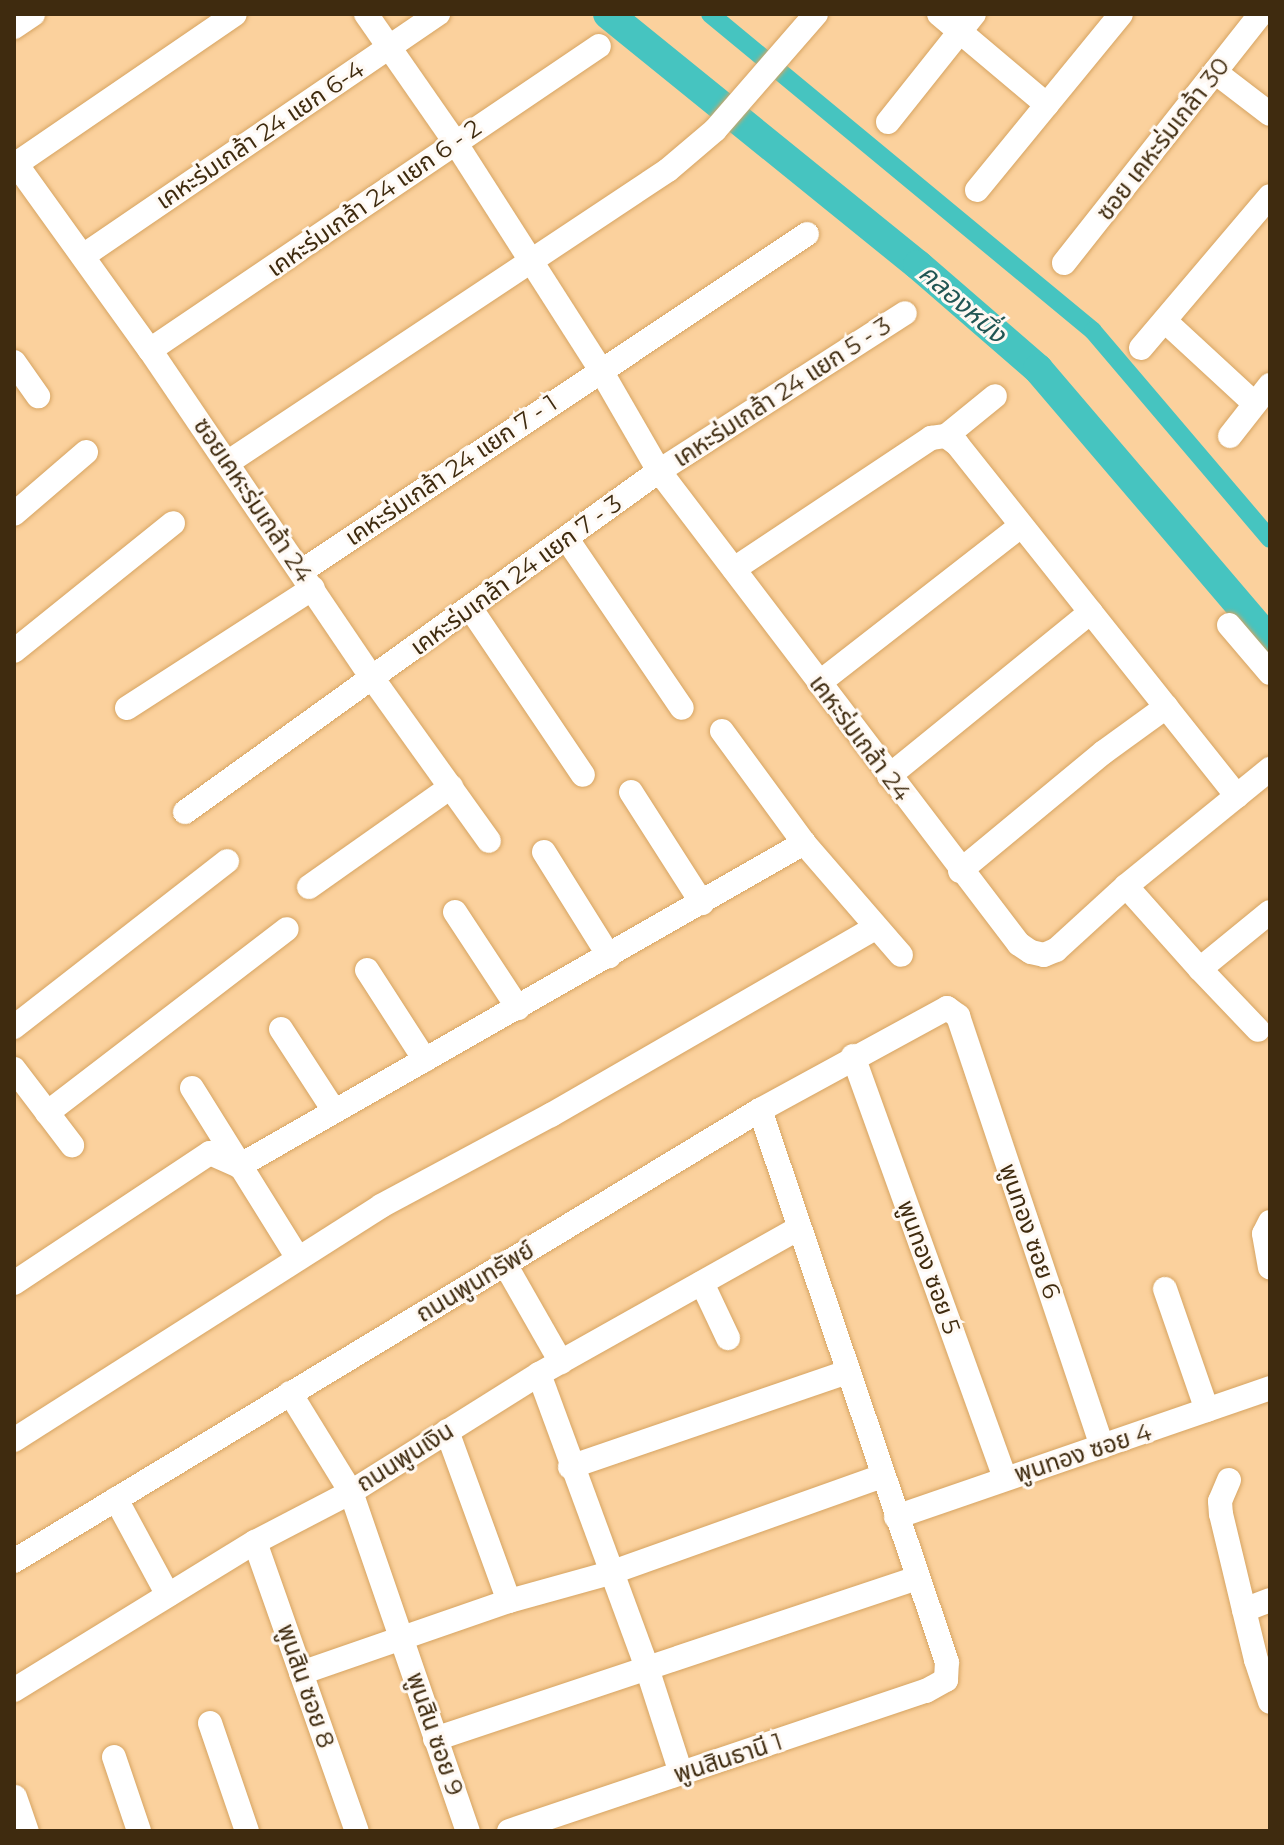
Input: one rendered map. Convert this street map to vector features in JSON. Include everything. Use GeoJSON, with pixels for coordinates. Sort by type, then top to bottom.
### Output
{"type":"FeatureCollection","features":[{"type":"Feature","properties":{"kind":"street"},"geometry":{"type":"LineString","coordinates":[[14,27],[33,14]]}},
{"type":"Feature","properties":{"kind":"street"},"geometry":{"type":"LineString","coordinates":[[15,162],[235,14]]}},
{"type":"Feature","properties":{"kind":"street","name":"เคหะร่มเกล้า 24"},"geometry":{"type":"LineString","coordinates":[[366,14],[455,142],[600,369],[659,471],[960,871],[1019,944],[1031,952],[1044,955],[1056,950],[1126,886],[1270,769]]}},
{"type":"Feature","properties":{"kind":"street","name":"เคหะร่มเกล้า 24 แยก 6-4"},"geometry":{"type":"LineString","coordinates":[[83,256],[438,14]]}},
{"type":"Feature","properties":{"kind":"street"},"geometry":{"type":"LineString","coordinates":[[227,463],[668,170],[715,130],[816,14]]}},
{"type":"Feature","properties":{"kind":"street"},"geometry":{"type":"LineString","coordinates":[[939,14],[967,22],[1047,105]]}},
{"type":"Feature","properties":{"kind":"street"},"geometry":{"type":"LineString","coordinates":[[977,190],[1121,14]]}},
{"type":"Feature","properties":{"kind":"street","name":"ซอย เคหะร่มเกล้า 30"},"geometry":{"type":"LineString","coordinates":[[1064,263],[1261,14]]}},
{"type":"Feature","properties":{"kind":"street"},"geometry":{"type":"LineString","coordinates":[[888,122],[967,22]]}},
{"type":"Feature","properties":{"kind":"street","name":"เคหะร่มเกล้า 24 แยก 6 - 2"},"geometry":{"type":"LineString","coordinates":[[150,350],[599,46]]}},
{"type":"Feature","properties":{"kind":"street"},"geometry":{"type":"LineString","coordinates":[[1215,72],[1270,114]]}},
{"type":"Feature","properties":{"kind":"street","name":"ซอยเคหะร่มเกล้า 24"},"geometry":{"type":"LineString","coordinates":[[15,162],[150,350],[373,679],[489,841]]}},
{"type":"Feature","properties":{"kind":"street"},"geometry":{"type":"LineString","coordinates":[[1141,348],[1270,196]]}},
{"type":"Feature","properties":{"kind":"street","name":"เคหะร่มเกล้า 24 แยก 7 - 1"},"geometry":{"type":"LineString","coordinates":[[127,708],[600,369],[807,234]]}},
{"type":"Feature","properties":{"kind":"street","name":"เคหะร่มเกล้า 24 แยก 5 - 3"},"geometry":{"type":"LineString","coordinates":[[659,471],[905,313]]}},
{"type":"Feature","properties":{"kind":"street"},"geometry":{"type":"LineString","coordinates":[[1165,321],[1262,394],[1230,436]]}},
{"type":"Feature","properties":{"kind":"street"},"geometry":{"type":"LineString","coordinates":[[14,362],[38,396]]}},
{"type":"Feature","properties":{"kind":"street"},"geometry":{"type":"LineString","coordinates":[[734,569],[931,438],[946,436],[995,396]]}},
{"type":"Feature","properties":{"kind":"street"},"geometry":{"type":"LineString","coordinates":[[946,436],[957,444],[1237,796]]}},
{"type":"Feature","properties":{"kind":"street"},"geometry":{"type":"LineString","coordinates":[[14,514],[86,452]]}},
{"type":"Feature","properties":{"kind":"street","name":"เคหะร่มเกล้า 24 แยก 7 - 3"},"geometry":{"type":"LineString","coordinates":[[185,812],[659,471]]}},
{"type":"Feature","properties":{"kind":"street"},"geometry":{"type":"LineString","coordinates":[[14,651],[173,523]]}},
{"type":"Feature","properties":{"kind":"street"},"geometry":{"type":"LineString","coordinates":[[819,683],[1021,526]]}},
{"type":"Feature","properties":{"kind":"street"},"geometry":{"type":"LineString","coordinates":[[567,539],[682,708]]}},
{"type":"Feature","properties":{"kind":"street"},"geometry":{"type":"LineString","coordinates":[[471,609],[583,775]]}},
{"type":"Feature","properties":{"kind":"street"},"geometry":{"type":"LineString","coordinates":[[889,776],[1091,612]]}},
{"type":"Feature","properties":{"kind":"street"},"geometry":{"type":"LineString","coordinates":[[1229,625],[1270,673]]}},
{"type":"Feature","properties":{"kind":"street"},"geometry":{"type":"LineString","coordinates":[[960,871],[1104,752],[1166,707]]}},
{"type":"Feature","properties":{"kind":"street"},"geometry":{"type":"LineString","coordinates":[[722,731],[804,843],[901,955]]}},
{"type":"Feature","properties":{"kind":"street"},"geometry":{"type":"LineString","coordinates":[[309,887],[451,787]]}},
{"type":"Feature","properties":{"kind":"street"},"geometry":{"type":"LineString","coordinates":[[631,792],[702,903]]}},
{"type":"Feature","properties":{"kind":"street"},"geometry":{"type":"LineString","coordinates":[[239,1166],[333,1109],[518,1008],[804,843]]}},
{"type":"Feature","properties":{"kind":"street"},"geometry":{"type":"LineString","coordinates":[[544,852],[609,956]]}},
{"type":"Feature","properties":{"kind":"street"},"geometry":{"type":"LineString","coordinates":[[14,1027],[227,861]]}},
{"type":"Feature","properties":{"kind":"street"},"geometry":{"type":"LineString","coordinates":[[1126,886],[1258,1030]]}},
{"type":"Feature","properties":{"kind":"street"},"geometry":{"type":"LineString","coordinates":[[455,912],[518,1008]]}},
{"type":"Feature","properties":{"kind":"street"},"geometry":{"type":"LineString","coordinates":[[1200,969],[1270,912]]}},
{"type":"Feature","properties":{"kind":"street"},"geometry":{"type":"LineString","coordinates":[[14,1440],[381,1206],[551,1115],[875,928]]}},
{"type":"Feature","properties":{"kind":"street"},"geometry":{"type":"LineString","coordinates":[[47,1113],[287,929]]}},
{"type":"Feature","properties":{"kind":"street"},"geometry":{"type":"LineString","coordinates":[[367,970],[425,1060]]}},
{"type":"Feature","properties":{"kind":"street","name":"ถนนพูนทรัพย์"},"geometry":{"type":"LineString","coordinates":[[14,1561],[760,1110],[853,1056],[949,1013]]}},
{"type":"Feature","properties":{"kind":"street","name":"พูนทอง ซอย 6"},"geometry":{"type":"LineString","coordinates":[[949,1013],[1102,1447]]}},
{"type":"Feature","properties":{"kind":"street"},"geometry":{"type":"LineString","coordinates":[[281,1029],[333,1109]]}},
{"type":"Feature","properties":{"kind":"street","name":"พูนทอง ซอย 5"},"geometry":{"type":"LineString","coordinates":[[853,1056],[1005,1478]]}},
{"type":"Feature","properties":{"kind":"street"},"geometry":{"type":"LineString","coordinates":[[14,1069],[72,1145]]}},
{"type":"Feature","properties":{"kind":"street"},"geometry":{"type":"LineString","coordinates":[[192,1088],[297,1257]]}},
{"type":"Feature","properties":{"kind":"street"},"geometry":{"type":"LineString","coordinates":[[435,1739],[917,1578],[760,1110]]}},
{"type":"Feature","properties":{"kind":"street"},"geometry":{"type":"LineString","coordinates":[[14,1283],[210,1153],[239,1166]]}},
{"type":"Feature","properties":{"kind":"street"},"geometry":{"type":"LineString","coordinates":[[1270,1222],[1264,1234],[1270,1267]]}},
{"type":"Feature","properties":{"kind":"street","name":"ถนนพูนเงิน"},"geometry":{"type":"LineString","coordinates":[[14,1690],[255,1542],[351,1492],[539,1374],[799,1228]]}},
{"type":"Feature","properties":{"kind":"street"},"geometry":{"type":"LineString","coordinates":[[505,1264],[561,1362]]}},
{"type":"Feature","properties":{"kind":"street"},"geometry":{"type":"LineString","coordinates":[[702,1283],[728,1338]]}},
{"type":"Feature","properties":{"kind":"street"},"geometry":{"type":"LineString","coordinates":[[1165,1289],[1207,1410]]}},
{"type":"Feature","properties":{"kind":"street"},"geometry":{"type":"LineString","coordinates":[[570,1467],[847,1372]]}},
{"type":"Feature","properties":{"kind":"street"},"geometry":{"type":"LineString","coordinates":[[539,1374],[570,1467],[647,1668],[681,1773]]}},
{"type":"Feature","properties":{"kind":"street","name":"พูนทอง ซอย 4"},"geometry":{"type":"LineString","coordinates":[[896,1517],[1270,1388]]}},
{"type":"Feature","properties":{"kind":"street","name":"พูนสิน ซอย 9"},"geometry":{"type":"LineString","coordinates":[[290,1393],[351,1492],[468,1831]]}},
{"type":"Feature","properties":{"kind":"street"},"geometry":{"type":"LineString","coordinates":[[447,1431],[509,1601]]}},
{"type":"Feature","properties":{"kind":"street"},"geometry":{"type":"LineString","coordinates":[[301,1673],[509,1601],[610,1573],[882,1476]]}},
{"type":"Feature","properties":{"kind":"street"},"geometry":{"type":"LineString","coordinates":[[1229,1480],[1220,1501],[1221,1514],[1270,1702]]}},
{"type":"Feature","properties":{"kind":"street"},"geometry":{"type":"LineString","coordinates":[[116,1499],[168,1595]]}},
{"type":"Feature","properties":{"kind":"street","name":"พูนสิน ซอย 8"},"geometry":{"type":"LineString","coordinates":[[255,1542],[357,1831]]}},
{"type":"Feature","properties":{"kind":"street","name":"พูนสินธานี 1"},"geometry":{"type":"LineString","coordinates":[[509,1831],[926,1691],[946,1680],[947,1662],[917,1578]]}},
{"type":"Feature","properties":{"kind":"street"},"geometry":{"type":"LineString","coordinates":[[1244,1610],[1270,1600]]}},
{"type":"Feature","properties":{"kind":"street"},"geometry":{"type":"LineString","coordinates":[[210,1723],[247,1831]]}},
{"type":"Feature","properties":{"kind":"street"},"geometry":{"type":"LineString","coordinates":[[114,1757],[139,1831]]}},
{"type":"Feature","properties":{"kind":"street"},"geometry":{"type":"LineString","coordinates":[[15,1797],[27,1831]]}},
{"type":"Feature","properties":{"kind":"waterway","name":"คลองหนึ่ง"},"geometry":{"type":"LineString","coordinates":[[608,14],[918,265],[1038,369],[1270,641]]}},
{"type":"Feature","properties":{"kind":"waterway"},"geometry":{"type":"LineString","coordinates":[[710,14],[1093,331],[1270,539]]}}]}
